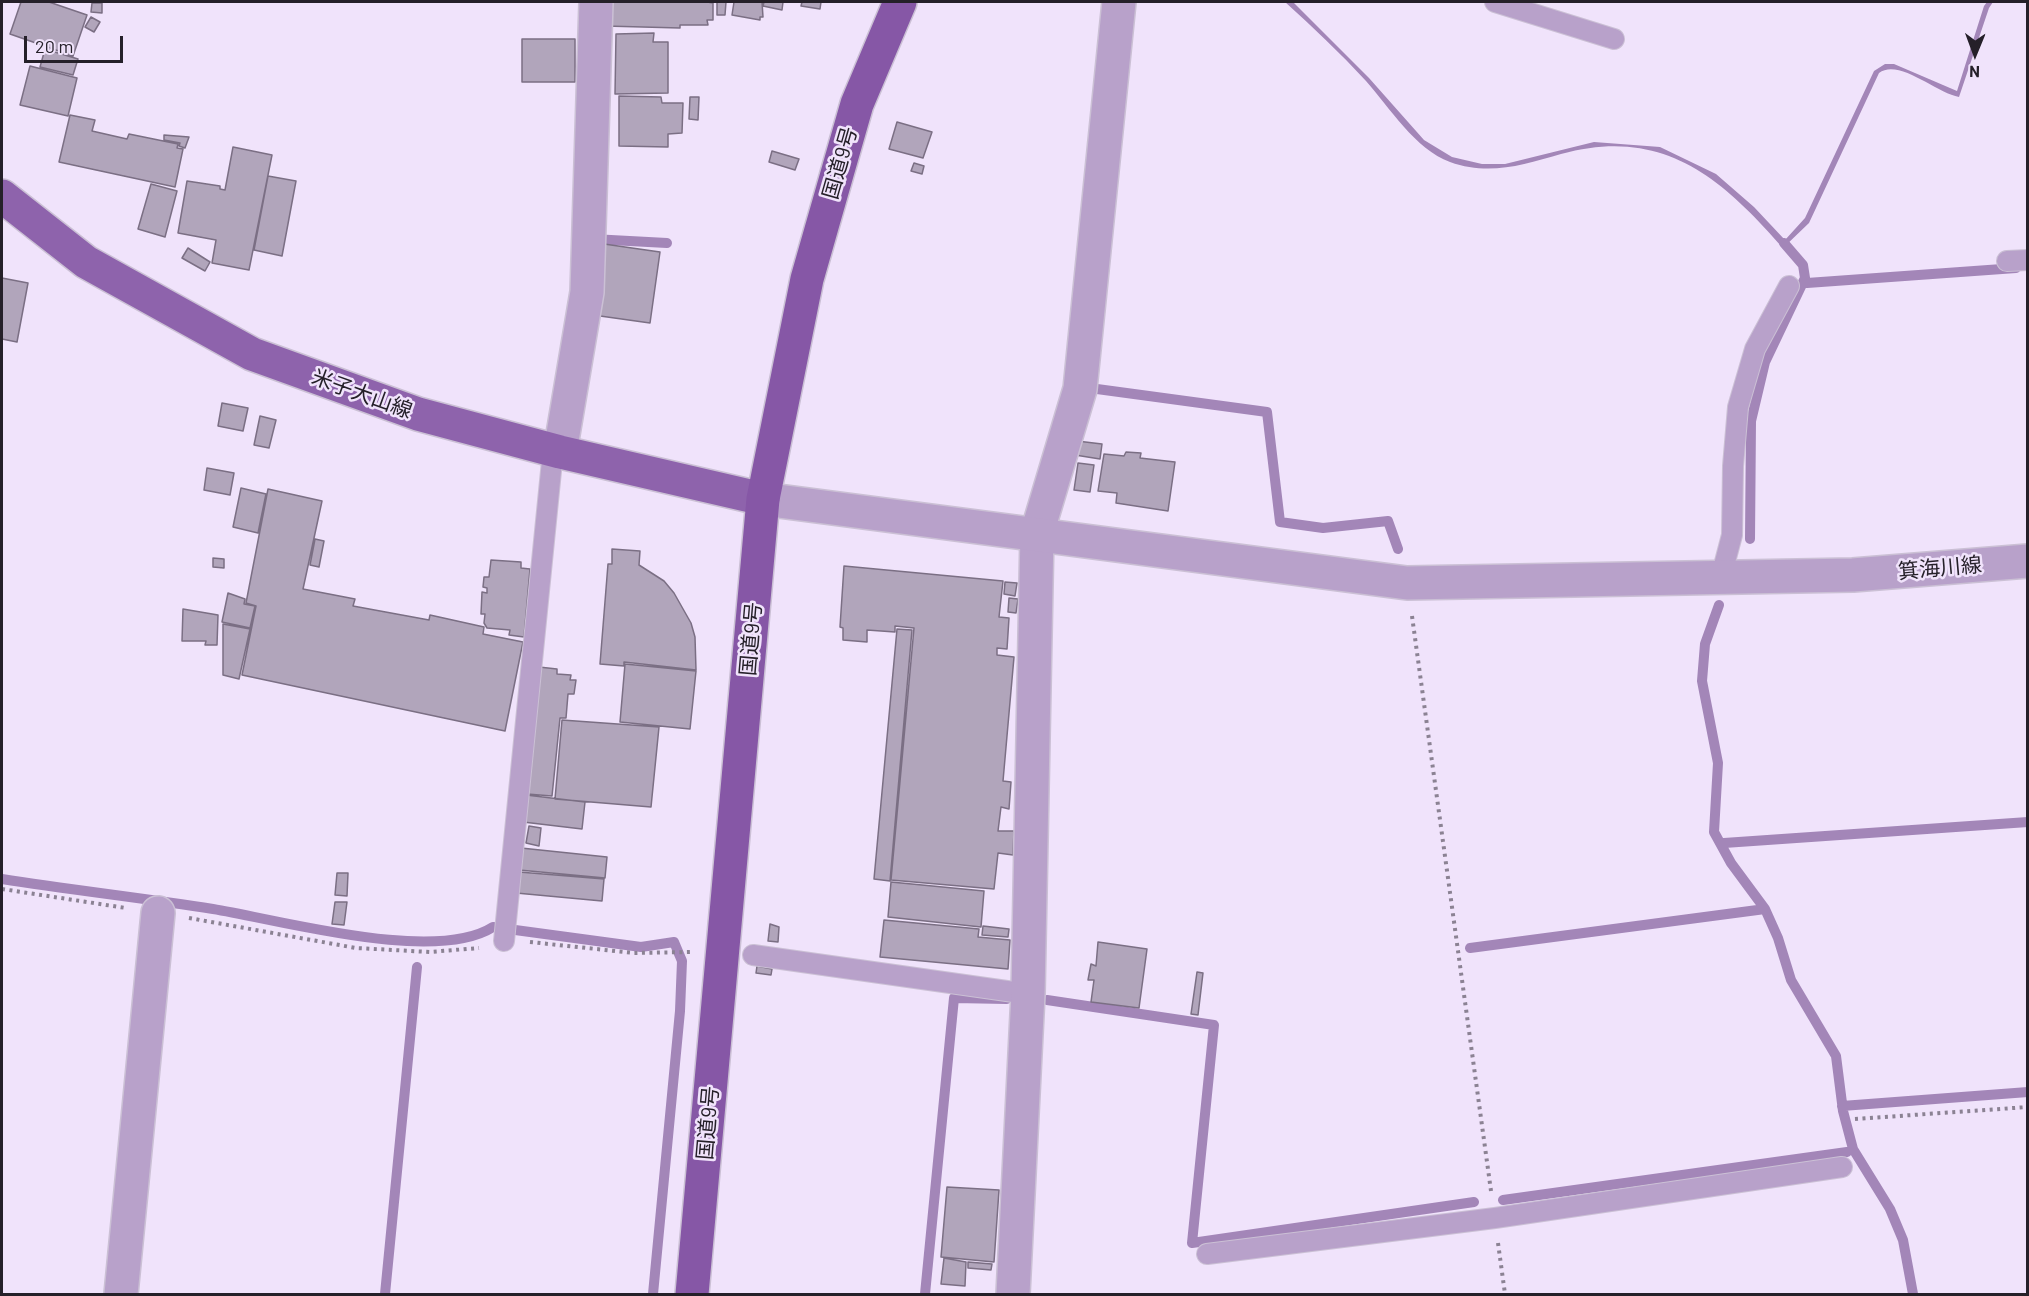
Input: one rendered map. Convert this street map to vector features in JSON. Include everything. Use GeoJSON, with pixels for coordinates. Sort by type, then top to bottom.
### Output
{"type":"FeatureCollection","features":[{"type":"Feature","properties":{"kind":"highway","name":"国道9号"},"geometry":{"type":"LineString","coordinates":[[692,1294],[738,953],[763,499],[810,268],[857,104],[900,2]]}},
{"type":"Feature","properties":{"kind":"main road","name":"米子大山線"},"geometry":{"type":"LineString","coordinates":[[2,196],[86,262],[252,354],[418,414],[557,452],[763,499]]}},
{"type":"Feature","properties":{"kind":"street"},"geometry":{"type":"LineString","coordinates":[[557,452],[587,292],[596,2]]}},
{"type":"Feature","properties":{"kind":"street"},"geometry":{"type":"LineString","coordinates":[[1013,1294],[1028,994],[1037,533],[1080,389],[1119,2]]}},
{"type":"Feature","properties":{"kind":"street","name":"箕海川線"},"geometry":{"type":"LineString","coordinates":[[763,499],[1407,583],[1853,575],[2028,561]]}},
{"type":"Feature","properties":{"kind":"street"},"geometry":{"type":"LineString","coordinates":[[120,1294],[158,913]]}},
{"type":"Feature","properties":{"kind":"lane"},"geometry":{"type":"LineString","coordinates":[[1495,2],[1614,39]]}},
{"type":"Feature","properties":{"kind":"lane"},"geometry":{"type":"LineString","coordinates":[[2007,261],[2028,260]]}},
{"type":"Feature","properties":{"kind":"lane"},"geometry":{"type":"LineString","coordinates":[[1721,577],[1732,535],[1733,466],[1738,407],[1755,349],[1789,286]]}},
{"type":"Feature","properties":{"kind":"lane"},"geometry":{"type":"LineString","coordinates":[[504,941],[557,452]]}},
{"type":"Feature","properties":{"kind":"lane"},"geometry":{"type":"LineString","coordinates":[[738,953],[1028,994]]}},
{"type":"Feature","properties":{"kind":"lane"},"geometry":{"type":"LineString","coordinates":[[1207,1254],[1495,1218],[1842,1167]]}},
{"type":"Feature","properties":{"kind":"path"},"geometry":{"type":"LineString","coordinates":[[1407,583],[1505,1294]]}},
{"type":"Feature","properties":{"kind":"path"},"geometry":{"type":"LineString","coordinates":[[2,889],[158,913],[357,948],[430,952],[476,949],[504,941],[633,953],[738,953]]}},
{"type":"Feature","properties":{"kind":"path"},"geometry":{"type":"LineString","coordinates":[[1856,1119],[2028,1107]]}},
{"type":"Feature","properties":{"kind":"shaded area"},"geometry":{"type":"Polygon","coordinates":[[[1285,2],[1293,2],[1369,78],[1424,140],[1452,157],[1482,164],[1505,164],[1594,142],[1660,147],[1716,174],[1754,207],[1785,240],[1805,218],[1874,71],[1885,64],[1894,64],[1957,91],[1984,6],[1987,2],[1993,2],[1959,97],[1897,70],[1879,73],[1809,223],[1783,248],[1736,199],[1712,180],[1687,164],[1659,153],[1630,147],[1597,147],[1492,169],[1464,166],[1437,156],[1414,138],[1366,81],[1285,2]]]}},
{"type":"Feature","properties":{"kind":"building"},"geometry":{"type":"Polygon","coordinates":[[[21,2],[49,2],[87,15],[73,56],[10,34],[21,2]]]}},
{"type":"Feature","properties":{"kind":"building"},"geometry":{"type":"Polygon","coordinates":[[[611,2],[713,3],[713,20],[707,20],[708,25],[680,25],[680,28],[605,26],[611,2]]]}},
{"type":"Feature","properties":{"kind":"building"},"geometry":{"type":"Polygon","coordinates":[[[717,2],[726,2],[725,15],[717,15],[717,2]]]}},
{"type":"Feature","properties":{"kind":"building"},"geometry":{"type":"Polygon","coordinates":[[[734,2],[762,2],[763,17],[760,17],[760,20],[732,15],[734,2]]]}},
{"type":"Feature","properties":{"kind":"building"},"geometry":{"type":"Polygon","coordinates":[[[764,2],[783,2],[782,10],[763,6],[764,2]]]}},
{"type":"Feature","properties":{"kind":"building"},"geometry":{"type":"Polygon","coordinates":[[[802,2],[821,2],[820,9],[801,6],[802,2]]]}},
{"type":"Feature","properties":{"kind":"building"},"geometry":{"type":"Polygon","coordinates":[[[92,3],[102,3],[102,13],[91,12],[92,3]]]}},
{"type":"Feature","properties":{"kind":"building"},"geometry":{"type":"Polygon","coordinates":[[[91,17],[100,22],[94,32],[85,27],[91,17]]]}},
{"type":"Feature","properties":{"kind":"building"},"geometry":{"type":"Polygon","coordinates":[[[654,33],[653,42],[668,42],[668,93],[615,94],[616,34],[654,33]]]}},
{"type":"Feature","properties":{"kind":"building"},"geometry":{"type":"Polygon","coordinates":[[[522,39],[575,39],[575,82],[522,82],[522,39]]]}},
{"type":"Feature","properties":{"kind":"building"},"geometry":{"type":"Polygon","coordinates":[[[45,49],[78,59],[73,75],[40,67],[45,49]]]}},
{"type":"Feature","properties":{"kind":"building"},"geometry":{"type":"Polygon","coordinates":[[[30,66],[77,78],[68,116],[20,105],[30,66]]]}},
{"type":"Feature","properties":{"kind":"building"},"geometry":{"type":"Polygon","coordinates":[[[619,96],[661,97],[662,103],[683,103],[682,133],[668,134],[668,147],[619,146],[619,96]]]}},
{"type":"Feature","properties":{"kind":"building"},"geometry":{"type":"Polygon","coordinates":[[[690,97],[699,97],[698,120],[689,119],[690,97]]]}},
{"type":"Feature","properties":{"kind":"building"},"geometry":{"type":"Polygon","coordinates":[[[70,115],[95,120],[92,131],[127,139],[129,134],[178,144],[177,148],[183,149],[175,187],[59,162],[70,115]]]}},
{"type":"Feature","properties":{"kind":"building"},"geometry":{"type":"Polygon","coordinates":[[[897,122],[932,132],[923,158],[889,149],[897,122]]]}},
{"type":"Feature","properties":{"kind":"building"},"geometry":{"type":"Polygon","coordinates":[[[164,135],[189,137],[185,148],[179,146],[180,143],[164,140],[164,135]]]}},
{"type":"Feature","properties":{"kind":"building"},"geometry":{"type":"Polygon","coordinates":[[[233,147],[272,155],[249,270],[212,263],[216,240],[178,233],[187,181],[220,186],[220,189],[225,190],[233,147]]]}},
{"type":"Feature","properties":{"kind":"building"},"geometry":{"type":"Polygon","coordinates":[[[772,151],[799,159],[795,170],[769,162],[772,151]]]}},
{"type":"Feature","properties":{"kind":"building"},"geometry":{"type":"Polygon","coordinates":[[[914,163],[924,166],[922,174],[911,171],[914,163]]]}},
{"type":"Feature","properties":{"kind":"building"},"geometry":{"type":"Polygon","coordinates":[[[268,176],[296,181],[282,256],[254,250],[268,176]]]}},
{"type":"Feature","properties":{"kind":"building"},"geometry":{"type":"Polygon","coordinates":[[[151,184],[177,191],[165,237],[138,229],[151,184]]]}},
{"type":"Feature","properties":{"kind":"building"},"geometry":{"type":"Polygon","coordinates":[[[604,244],[660,252],[650,323],[593,315],[604,244]]]}},
{"type":"Feature","properties":{"kind":"building"},"geometry":{"type":"Polygon","coordinates":[[[188,248],[210,262],[205,271],[182,258],[188,248]]]}},
{"type":"Feature","properties":{"kind":"building"},"geometry":{"type":"Polygon","coordinates":[[[2,278],[28,283],[17,342],[2,339],[2,278]]]}},
{"type":"Feature","properties":{"kind":"building"},"geometry":{"type":"Polygon","coordinates":[[[222,403],[248,408],[243,431],[218,426],[222,403]]]}},
{"type":"Feature","properties":{"kind":"building"},"geometry":{"type":"Polygon","coordinates":[[[260,416],[276,420],[269,448],[254,445],[260,416]]]}},
{"type":"Feature","properties":{"kind":"building"},"geometry":{"type":"Polygon","coordinates":[[[1077,441],[1102,444],[1100,459],[1075,455],[1077,441]]]}},
{"type":"Feature","properties":{"kind":"building"},"geometry":{"type":"Polygon","coordinates":[[[1126,452],[1141,453],[1140,458],[1175,462],[1168,511],[1116,503],[1117,493],[1098,491],[1104,454],[1124,456],[1126,452]]]}},
{"type":"Feature","properties":{"kind":"building"},"geometry":{"type":"Polygon","coordinates":[[[1078,463],[1094,465],[1090,492],[1074,490],[1078,463]]]}},
{"type":"Feature","properties":{"kind":"building"},"geometry":{"type":"Polygon","coordinates":[[[207,468],[234,473],[230,495],[204,490],[207,468]]]}},
{"type":"Feature","properties":{"kind":"building"},"geometry":{"type":"Polygon","coordinates":[[[241,488],[266,494],[258,533],[233,527],[241,488]]]}},
{"type":"Feature","properties":{"kind":"building"},"geometry":{"type":"Polygon","coordinates":[[[268,489],[322,501],[303,589],[355,599],[353,606],[429,620],[430,615],[484,627],[483,634],[523,642],[505,731],[242,675],[256,606],[246,603],[268,489]]]}},
{"type":"Feature","properties":{"kind":"building"},"geometry":{"type":"Polygon","coordinates":[[[315,539],[324,541],[319,567],[310,565],[315,539]]]}},
{"type":"Feature","properties":{"kind":"building"},"geometry":{"type":"Polygon","coordinates":[[[612,549],[640,551],[639,565],[664,581],[674,593],[691,623],[695,637],[696,670],[624,662],[624,666],[600,664],[608,564],[612,564],[612,549]]]}},
{"type":"Feature","properties":{"kind":"building"},"geometry":{"type":"Polygon","coordinates":[[[213,558],[224,559],[224,568],[213,567],[213,558]]]}},
{"type":"Feature","properties":{"kind":"building"},"geometry":{"type":"Polygon","coordinates":[[[491,560],[521,562],[521,568],[530,569],[524,637],[509,635],[510,630],[487,628],[484,623],[485,614],[481,614],[482,592],[487,593],[487,588],[483,587],[484,577],[489,577],[491,560]]]}},
{"type":"Feature","properties":{"kind":"building"},"geometry":{"type":"Polygon","coordinates":[[[844,566],[1003,581],[999,617],[1009,618],[1007,649],[997,648],[997,655],[1014,657],[1003,781],[1011,782],[1009,809],[1001,807],[998,831],[1014,831],[1013,855],[998,853],[994,889],[891,880],[914,628],[895,626],[895,632],[867,630],[867,642],[843,640],[843,628],[840,627],[844,566]]]}},
{"type":"Feature","properties":{"kind":"building"},"geometry":{"type":"Polygon","coordinates":[[[1005,582],[1017,583],[1015,596],[1004,594],[1005,582]]]}},
{"type":"Feature","properties":{"kind":"building"},"geometry":{"type":"Polygon","coordinates":[[[228,593],[245,599],[244,604],[255,606],[250,628],[222,622],[228,593]]]}},
{"type":"Feature","properties":{"kind":"building"},"geometry":{"type":"Polygon","coordinates":[[[1009,598],[1018,599],[1016,613],[1008,612],[1009,598]]]}},
{"type":"Feature","properties":{"kind":"building"},"geometry":{"type":"Polygon","coordinates":[[[183,609],[218,615],[217,645],[205,645],[206,641],[182,641],[183,609]]]}},
{"type":"Feature","properties":{"kind":"building"},"geometry":{"type":"Polygon","coordinates":[[[223,624],[250,629],[239,679],[223,675],[223,624]]]}},
{"type":"Feature","properties":{"kind":"building"},"geometry":{"type":"Polygon","coordinates":[[[897,629],[912,630],[890,881],[874,879],[897,629]]]}},
{"type":"Feature","properties":{"kind":"building"},"geometry":{"type":"Polygon","coordinates":[[[625,664],[696,671],[690,729],[620,722],[625,664]]]}},
{"type":"Feature","properties":{"kind":"building"},"geometry":{"type":"Polygon","coordinates":[[[539,667],[557,669],[557,674],[571,675],[570,680],[576,680],[574,694],[568,694],[566,718],[560,718],[552,796],[527,794],[539,667]]]}},
{"type":"Feature","properties":{"kind":"building"},"geometry":{"type":"Polygon","coordinates":[[[562,720],[659,727],[651,807],[555,799],[562,720]]]}},
{"type":"Feature","properties":{"kind":"building"},"geometry":{"type":"Polygon","coordinates":[[[526,795],[585,802],[582,829],[523,822],[526,795]]]}},
{"type":"Feature","properties":{"kind":"building"},"geometry":{"type":"Polygon","coordinates":[[[529,826],[541,828],[539,846],[526,843],[529,826]]]}},
{"type":"Feature","properties":{"kind":"building"},"geometry":{"type":"Polygon","coordinates":[[[521,848],[607,857],[605,878],[519,870],[521,848]]]}},
{"type":"Feature","properties":{"kind":"building"},"geometry":{"type":"Polygon","coordinates":[[[519,872],[604,879],[602,901],[516,893],[519,872]]]}},
{"type":"Feature","properties":{"kind":"building"},"geometry":{"type":"Polygon","coordinates":[[[337,873],[348,873],[347,896],[335,895],[337,873]]]}},
{"type":"Feature","properties":{"kind":"building"},"geometry":{"type":"Polygon","coordinates":[[[891,882],[984,891],[981,927],[888,917],[891,882]]]}},
{"type":"Feature","properties":{"kind":"building"},"geometry":{"type":"Polygon","coordinates":[[[335,902],[347,902],[344,925],[332,924],[335,902]]]}},
{"type":"Feature","properties":{"kind":"building"},"geometry":{"type":"Polygon","coordinates":[[[884,920],[979,929],[978,937],[1010,940],[1008,969],[880,957],[884,920]]]}},
{"type":"Feature","properties":{"kind":"building"},"geometry":{"type":"Polygon","coordinates":[[[770,924],[779,927],[778,942],[768,941],[770,924]]]}},
{"type":"Feature","properties":{"kind":"building"},"geometry":{"type":"Polygon","coordinates":[[[983,926],[1009,929],[1008,937],[982,935],[983,926]]]}},
{"type":"Feature","properties":{"kind":"building"},"geometry":{"type":"Polygon","coordinates":[[[1098,942],[1147,949],[1139,1008],[1091,1002],[1094,980],[1088,980],[1091,964],[1096,966],[1098,942]]]}},
{"type":"Feature","properties":{"kind":"building"},"geometry":{"type":"Polygon","coordinates":[[[757,966],[772,969],[771,975],[756,973],[757,966]]]}},
{"type":"Feature","properties":{"kind":"building"},"geometry":{"type":"Polygon","coordinates":[[[1197,972],[1203,973],[1198,1015],[1191,1014],[1197,972]]]}},
{"type":"Feature","properties":{"kind":"building"},"geometry":{"type":"Polygon","coordinates":[[[947,1187],[999,1190],[994,1262],[941,1257],[947,1187]]]}},
{"type":"Feature","properties":{"kind":"building"},"geometry":{"type":"Polygon","coordinates":[[[944,1258],[966,1262],[965,1286],[941,1284],[944,1258]]]}},
{"type":"Feature","properties":{"kind":"building"},"geometry":{"type":"Polygon","coordinates":[[[968,1262],[992,1264],[991,1270],[968,1268],[968,1262]]]}},
{"type":"Feature","properties":{"kind":"waterway"},"geometry":{"type":"LineString","coordinates":[[592,239],[667,243]]}},
{"type":"Feature","properties":{"kind":"waterway"},"geometry":{"type":"LineString","coordinates":[[1750,539],[1751,421],[1765,362],[1805,278],[1803,265],[1784,243]]}},
{"type":"Feature","properties":{"kind":"waterway"},"geometry":{"type":"LineString","coordinates":[[1807,283],[2016,268]]}},
{"type":"Feature","properties":{"kind":"waterway"},"geometry":{"type":"LineString","coordinates":[[1097,389],[1267,412],[1280,522],[1323,528],[1388,521],[1398,549]]}},
{"type":"Feature","properties":{"kind":"waterway"},"geometry":{"type":"LineString","coordinates":[[1719,605],[1705,644],[1702,681],[1718,763],[1714,832],[1731,863],[1765,909],[1778,938],[1791,980],[1836,1056],[1843,1111],[1853,1149],[1890,1209],[1903,1240],[1913,1294]]}},
{"type":"Feature","properties":{"kind":"waterway"},"geometry":{"type":"LineString","coordinates":[[1724,843],[2028,822]]}},
{"type":"Feature","properties":{"kind":"waterway"},"geometry":{"type":"LineString","coordinates":[[2,879],[213,909],[357,936],[397,940],[434,941],[467,937],[493,927],[641,947],[674,942],[682,961],[680,1011],[653,1294]]}},
{"type":"Feature","properties":{"kind":"waterway"},"geometry":{"type":"LineString","coordinates":[[1470,948],[1765,909]]}},
{"type":"Feature","properties":{"kind":"waterway"},"geometry":{"type":"LineString","coordinates":[[385,1294],[417,967]]}},
{"type":"Feature","properties":{"kind":"waterway"},"geometry":{"type":"LineString","coordinates":[[925,1294],[954,998],[1007,999]]}},
{"type":"Feature","properties":{"kind":"waterway"},"geometry":{"type":"LineString","coordinates":[[1047,1000],[1214,1025],[1192,1243],[1474,1202]]}},
{"type":"Feature","properties":{"kind":"waterway"},"geometry":{"type":"LineString","coordinates":[[1842,1106],[2028,1092]]}},
{"type":"Feature","properties":{"kind":"waterway"},"geometry":{"type":"LineString","coordinates":[[1503,1200],[1847,1152]]}}]}
